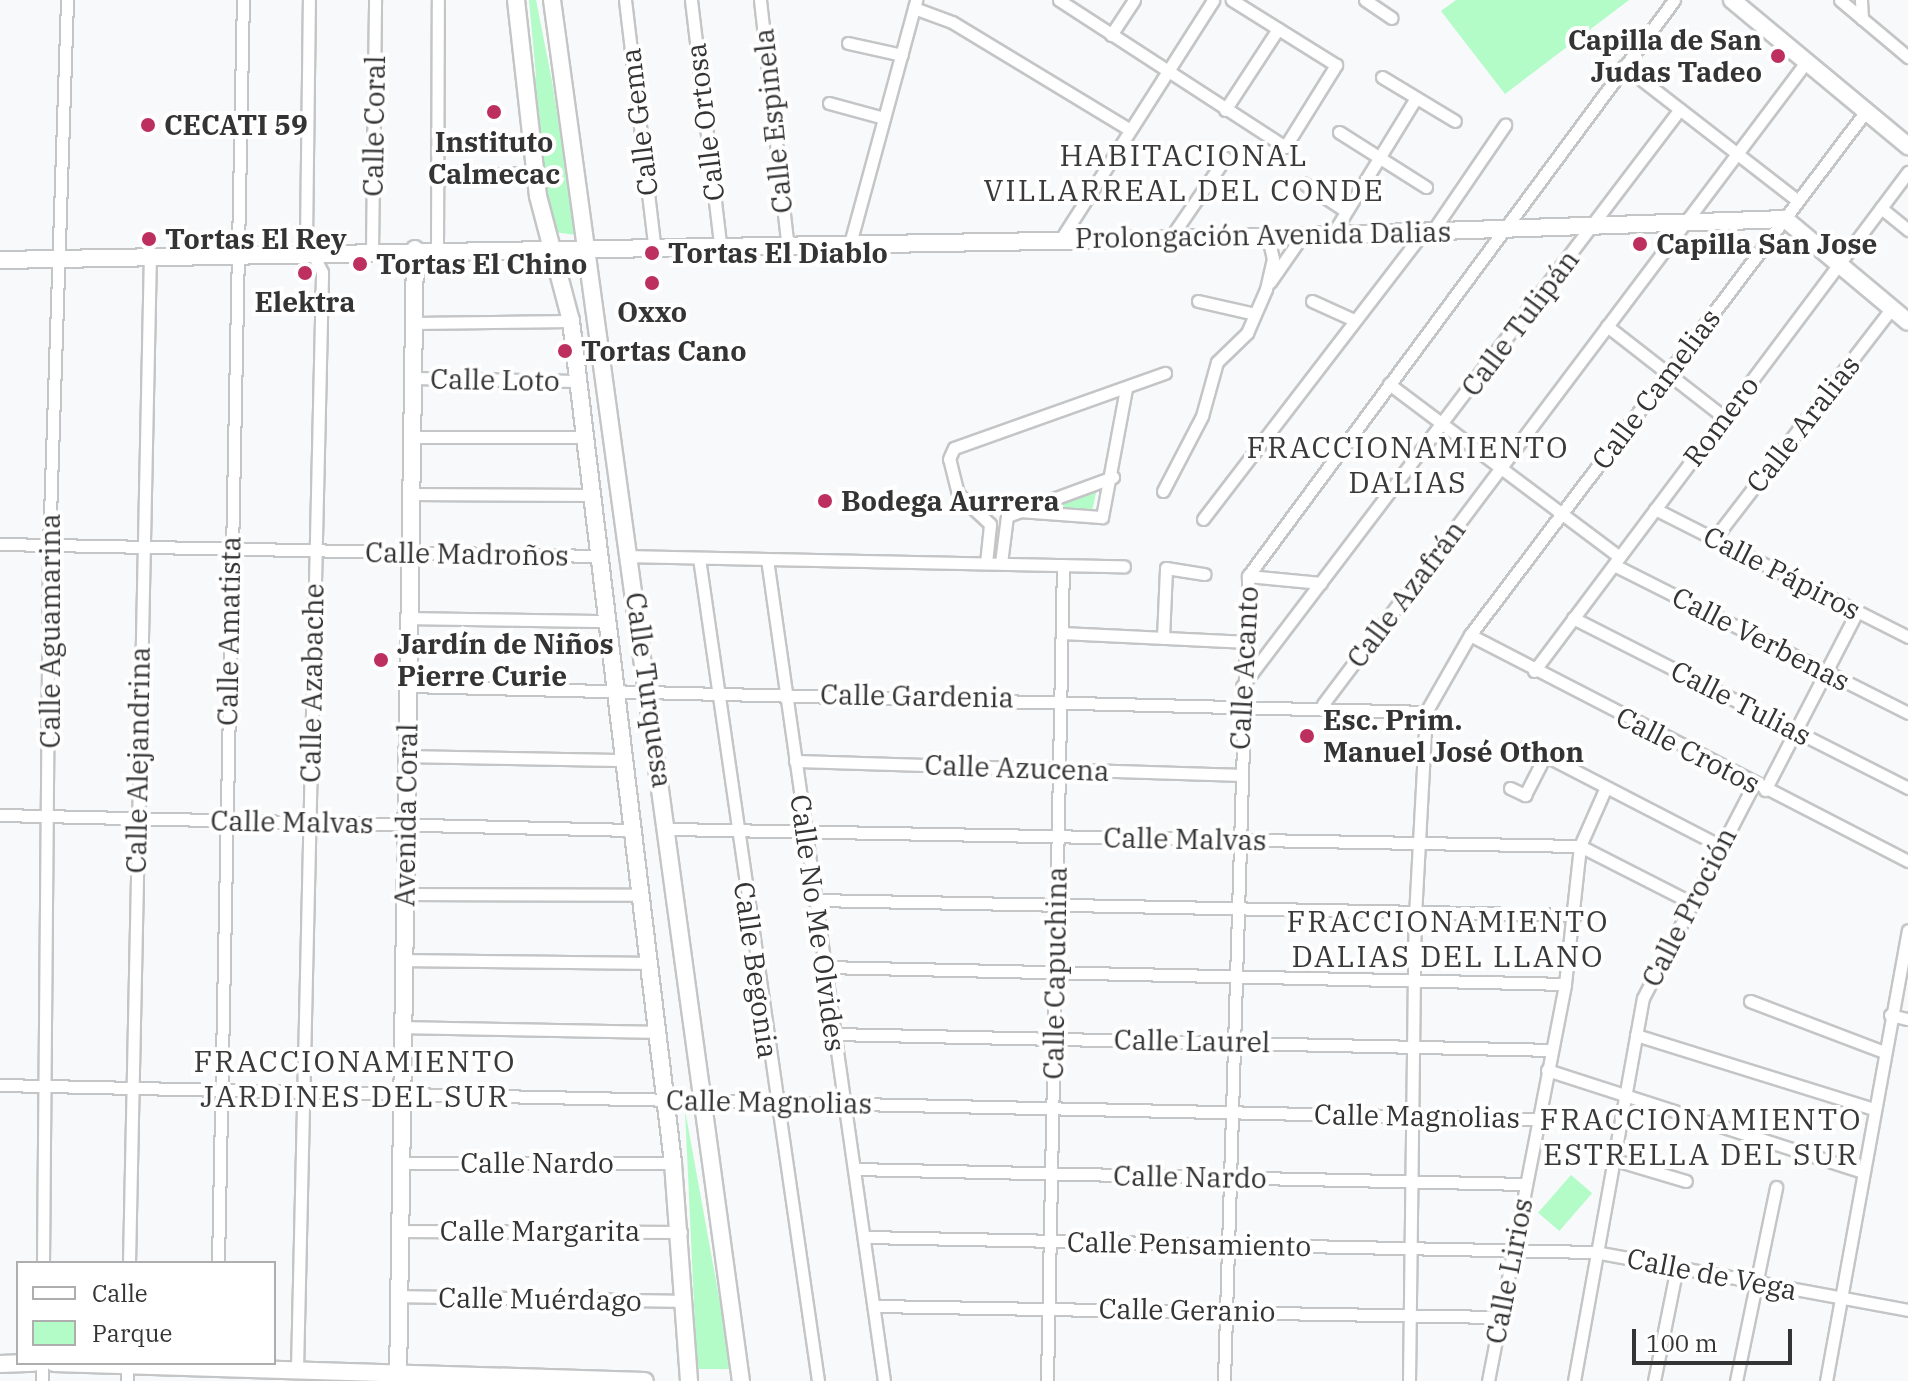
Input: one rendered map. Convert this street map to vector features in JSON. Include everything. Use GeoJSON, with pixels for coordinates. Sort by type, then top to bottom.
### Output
{"type":"FeatureCollection","features":[{"type":"Feature","properties":{"kind":"street","name":"Calle Aguamarina"},"geometry":{"type":"LineString","coordinates":[[43,1261],[50,816],[49,546],[62,256],[67,0]]}},
{"type":"Feature","properties":{"kind":"street","name":"Calle Amatista"},"geometry":{"type":"LineString","coordinates":[[218,1261],[243,0]]}},
{"type":"Feature","properties":{"kind":"street","name":"Calle Azabache"},"geometry":{"type":"LineString","coordinates":[[297,1369],[322,272],[306,240],[309,0]]}},
{"type":"Feature","properties":{"kind":"street","name":"Calle Coral"},"geometry":{"type":"LineString","coordinates":[[372,251],[375,0]]}},
{"type":"Feature","properties":{"kind":"street"},"geometry":{"type":"LineString","coordinates":[[437,249],[438,0]]}},
{"type":"Feature","properties":{"kind":"street","name":"Calle Turquesa"},"geometry":{"type":"LineString","coordinates":[[516,0],[534,172],[548,246],[571,321],[681,1232],[689,1381]]}},
{"type":"Feature","properties":{"kind":"street","name":"Calle Turquesa"},"geometry":{"type":"LineString","coordinates":[[552,0],[581,245],[669,829],[701,1101],[741,1381]]}},
{"type":"Feature","properties":{"kind":"street","name":"Calle Gema"},"geometry":{"type":"LineString","coordinates":[[625,0],[654,245]]}},
{"type":"Feature","properties":{"kind":"street","name":"Calle Ortosa"},"geometry":{"type":"LineString","coordinates":[[691,0],[720,245]]}},
{"type":"Feature","properties":{"kind":"street","name":"Calle Espinela"},"geometry":{"type":"LineString","coordinates":[[760,0],[787,242]]}},
{"type":"Feature","properties":{"kind":"street"},"geometry":{"type":"LineString","coordinates":[[1060,0],[1285,147],[1336,65],[1232,0]]}},
{"type":"Feature","properties":{"kind":"street"},"geometry":{"type":"LineString","coordinates":[[1111,35],[1134,0]]}},
{"type":"Feature","properties":{"kind":"street"},"geometry":{"type":"LineString","coordinates":[[1061,239],[1213,0]]}},
{"type":"Feature","properties":{"kind":"street"},"geometry":{"type":"LineString","coordinates":[[1365,0],[1392,18]]}},
{"type":"Feature","properties":{"kind":"street","name":"Calle Acanto"},"geometry":{"type":"LineString","coordinates":[[1224,1381],[1233,909],[1248,576],[1674,0]]}},
{"type":"Feature","properties":{"kind":"street"},"geometry":{"type":"LineString","coordinates":[[1732,0],[1908,146]]}},
{"type":"Feature","properties":{"kind":"street"},"geometry":{"type":"LineString","coordinates":[[1840,0],[1908,57]]}},
{"type":"Feature","properties":{"kind":"street"},"geometry":{"type":"LineString","coordinates":[[1861,0],[1862,19]]}},
{"type":"Feature","properties":{"kind":"street"},"geometry":{"type":"LineString","coordinates":[[851,240],[915,4],[952,22],[1129,129]]}},
{"type":"Feature","properties":{"kind":"street"},"geometry":{"type":"LineString","coordinates":[[1225,110],[1278,29]]}},
{"type":"Feature","properties":{"kind":"street"},"geometry":{"type":"LineString","coordinates":[[848,43],[902,55]]}},
{"type":"Feature","properties":{"kind":"street","name":"Calle Azafrán"},"geometry":{"type":"LineString","coordinates":[[1323,704],[1806,62]]}},
{"type":"Feature","properties":{"kind":"street"},"geometry":{"type":"LineString","coordinates":[[1624,66],[1798,201]]}},
{"type":"Feature","properties":{"kind":"street"},"geometry":{"type":"LineString","coordinates":[[1382,77],[1414,101],[1455,121]]}},
{"type":"Feature","properties":{"kind":"street"},"geometry":{"type":"LineString","coordinates":[[1332,235],[1414,101]]}},
{"type":"Feature","properties":{"kind":"street"},"geometry":{"type":"LineString","coordinates":[[829,103],[884,118]]}},
{"type":"Feature","properties":{"kind":"street","name":"Calle Tulipán"},"geometry":{"type":"LineString","coordinates":[[1241,687],[1444,425],[1680,109]]}},
{"type":"Feature","properties":{"kind":"street","name":"Calle Camelias"},"geometry":{"type":"LineString","coordinates":[[1426,712],[1470,635],[1866,111]]}},
{"type":"Feature","properties":{"kind":"street"},"geometry":{"type":"LineString","coordinates":[[1203,519],[1354,320],[1428,232],[1505,125]]}},
{"type":"Feature","properties":{"kind":"street"},"geometry":{"type":"LineString","coordinates":[[1339,132],[1426,187]]}},
{"type":"Feature","properties":{"kind":"street"},"geometry":{"type":"LineString","coordinates":[[1171,237],[1225,158]]}},
{"type":"Feature","properties":{"kind":"street"},"geometry":{"type":"LineString","coordinates":[[437,179],[534,172]]}},
{"type":"Feature","properties":{"kind":"street","name":"Romero"},"geometry":{"type":"LineString","coordinates":[[1534,671],[1908,172]]}},
{"type":"Feature","properties":{"kind":"street"},"geometry":{"type":"LineString","coordinates":[[1303,183],[1346,211]]}},
{"type":"Feature","properties":{"kind":"street"},"geometry":{"type":"LineString","coordinates":[[1881,208],[1908,230]]}},
{"type":"Feature","properties":{"kind":"street","name":"Prolongación Avenida Dalias"},"geometry":{"type":"LineString","coordinates":[[0,260],[62,256],[851,240],[1268,237],[1785,219]]}},
{"type":"Feature","properties":{"kind":"street"},"geometry":{"type":"LineString","coordinates":[[1785,219],[1908,322]]}},
{"type":"Feature","properties":{"kind":"street"},"geometry":{"type":"LineString","coordinates":[[1163,491],[1202,416],[1217,362],[1240,341],[1266,289],[1302,236]]}},
{"type":"Feature","properties":{"kind":"street"},"geometry":{"type":"LineString","coordinates":[[1266,289],[1273,259],[1268,237]]}},
{"type":"Feature","properties":{"kind":"street","name":"Avenida Coral"},"geometry":{"type":"LineString","coordinates":[[398,1376],[415,249]]}},
{"type":"Feature","properties":{"kind":"street","name":"Calle Alejandrina"},"geometry":{"type":"LineString","coordinates":[[129,1261],[141,548],[150,256]]}},
{"type":"Feature","properties":{"kind":"street"},"geometry":{"type":"LineString","coordinates":[[1198,301],[1255,314]]}},
{"type":"Feature","properties":{"kind":"street"},"geometry":{"type":"LineString","coordinates":[[1312,301],[1354,320]]}},
{"type":"Feature","properties":{"kind":"street","name":"Calle Aralias"},"geometry":{"type":"LineString","coordinates":[[1714,539],[1892,308]]}},
{"type":"Feature","properties":{"kind":"street"},"geometry":{"type":"LineString","coordinates":[[414,323],[571,321]]}},
{"type":"Feature","properties":{"kind":"street"},"geometry":{"type":"LineString","coordinates":[[1607,326],[1724,417]]}},
{"type":"Feature","properties":{"kind":"street"},"geometry":{"type":"LineString","coordinates":[[986,563],[990,524],[962,502],[950,453],[1009,424],[1126,389],[1165,373]]}},
{"type":"Feature","properties":{"kind":"street","name":"Calle Loto"},"geometry":{"type":"LineString","coordinates":[[413,378],[578,381]]}},
{"type":"Feature","properties":{"kind":"street","name":"Calle Verbenas"},"geometry":{"type":"LineString","coordinates":[[1389,384],[1562,514],[1616,561],[1908,713]]}},
{"type":"Feature","properties":{"kind":"street"},"geometry":{"type":"LineString","coordinates":[[1018,511],[1102,517],[1113,477],[1126,389]]}},
{"type":"Feature","properties":{"kind":"street"},"geometry":{"type":"LineString","coordinates":[[412,437],[585,437]]}},
{"type":"Feature","properties":{"kind":"street"},"geometry":{"type":"LineString","coordinates":[[1001,563],[1004,521],[1018,511],[1113,477]]}},
{"type":"Feature","properties":{"kind":"street"},"geometry":{"type":"LineString","coordinates":[[411,494],[591,495]]}},
{"type":"Feature","properties":{"kind":"street","name":"Calle Pápiros"},"geometry":{"type":"LineString","coordinates":[[1655,509],[1908,637]]}},
{"type":"Feature","properties":{"kind":"street","name":"Calle Madroños"},"geometry":{"type":"LineString","coordinates":[[0,544],[599,556]]}},
{"type":"Feature","properties":{"kind":"street"},"geometry":{"type":"LineString","coordinates":[[629,556],[1124,566]]}},
{"type":"Feature","properties":{"kind":"street","name":"Calle Begonia"},"geometry":{"type":"LineString","coordinates":[[699,558],[775,1102],[818,1381]]}},
{"type":"Feature","properties":{"kind":"street","name":"Calle No Me Olvides"},"geometry":{"type":"LineString","coordinates":[[767,559],[884,1381]]}},
{"type":"Feature","properties":{"kind":"street","name":"Calle Capuchina"},"geometry":{"type":"LineString","coordinates":[[1047,1381],[1063,565]]}},
{"type":"Feature","properties":{"kind":"street"},"geometry":{"type":"LineString","coordinates":[[1163,638],[1166,568],[1205,574]]}},
{"type":"Feature","properties":{"kind":"street"},"geometry":{"type":"LineString","coordinates":[[1248,576],[1321,583]]}},
{"type":"Feature","properties":{"kind":"street","name":"Calle Proción"},"geometry":{"type":"LineString","coordinates":[[1574,1381],[1643,998],[1688,901],[1719,845],[1794,730],[1857,612]]}},
{"type":"Feature","properties":{"kind":"street"},"geometry":{"type":"LineString","coordinates":[[409,618],[607,621]]}},
{"type":"Feature","properties":{"kind":"street","name":"Calle Tulias"},"geometry":{"type":"LineString","coordinates":[[1573,618],[1908,788]]}},
{"type":"Feature","properties":{"kind":"street"},"geometry":{"type":"LineString","coordinates":[[1062,633],[1243,642]]}},
{"type":"Feature","properties":{"kind":"street","name":"Calle Crotos"},"geometry":{"type":"LineString","coordinates":[[1470,635],[1534,671],[1908,861]]}},
{"type":"Feature","properties":{"kind":"street","name":"Calle Gardenia"},"geometry":{"type":"LineString","coordinates":[[408,686],[1323,704],[1426,712]]}},
{"type":"Feature","properties":{"kind":"street"},"geometry":{"type":"LineString","coordinates":[[1409,1381],[1415,916],[1426,712]]}},
{"type":"Feature","properties":{"kind":"street"},"geometry":{"type":"LineString","coordinates":[[1527,746],[1719,845]]}},
{"type":"Feature","properties":{"kind":"street"},"geometry":{"type":"LineString","coordinates":[[408,756],[625,760]]}},
{"type":"Feature","properties":{"kind":"street"},"geometry":{"type":"LineString","coordinates":[[1510,788],[1525,795],[1545,756]]}},
{"type":"Feature","properties":{"kind":"street","name":"Calle Azucena"},"geometry":{"type":"LineString","coordinates":[[795,761],[1238,775]]}},
{"type":"Feature","properties":{"kind":"street","name":"Calle Lirios"},"geometry":{"type":"LineString","coordinates":[[1488,1381],[1565,984],[1575,915],[1580,846],[1606,787]]}},
{"type":"Feature","properties":{"kind":"street","name":"Calle Malvas"},"geometry":{"type":"LineString","coordinates":[[0,815],[631,830]]}},
{"type":"Feature","properties":{"kind":"street","name":"Calle Malvas"},"geometry":{"type":"LineString","coordinates":[[669,829],[1236,840],[1420,847],[1580,846],[1688,901]]}},
{"type":"Feature","properties":{"kind":"street"},"geometry":{"type":"LineString","coordinates":[[405,894],[641,895]]}},
{"type":"Feature","properties":{"kind":"street"},"geometry":{"type":"LineString","coordinates":[[814,900],[1415,916],[1575,915]]}},
{"type":"Feature","properties":{"kind":"street"},"geometry":{"type":"LineString","coordinates":[[1826,1381],[1890,1015],[1908,930]]}},
{"type":"Feature","properties":{"kind":"street"},"geometry":{"type":"LineString","coordinates":[[403,960],[650,963]]}},
{"type":"Feature","properties":{"kind":"street"},"geometry":{"type":"LineString","coordinates":[[824,967],[1565,984]]}},
{"type":"Feature","properties":{"kind":"street"},"geometry":{"type":"LineString","coordinates":[[1750,1001],[1884,1052]]}},
{"type":"Feature","properties":{"kind":"street"},"geometry":{"type":"LineString","coordinates":[[1890,1015],[1908,1019]]}},
{"type":"Feature","properties":{"kind":"street"},"geometry":{"type":"LineString","coordinates":[[402,1027],[657,1032]]}},
{"type":"Feature","properties":{"kind":"street","name":"Calle Laurel"},"geometry":{"type":"LineString","coordinates":[[833,1034],[1054,1040],[1413,1043],[1552,1050]]}},
{"type":"Feature","properties":{"kind":"street"},"geometry":{"type":"LineString","coordinates":[[1636,1035],[1874,1109]]}},
{"type":"Feature","properties":{"kind":"street"},"geometry":{"type":"LineString","coordinates":[[1547,1070],[1863,1172]]}},
{"type":"Feature","properties":{"kind":"street","name":"Calle Magnolias"},"geometry":{"type":"LineString","coordinates":[[0,1085],[1538,1119]]}},
{"type":"Feature","properties":{"kind":"street"},"geometry":{"type":"LineString","coordinates":[[1612,1159],[1686,1181]]}},
{"type":"Feature","properties":{"kind":"street","name":"Calle Nardo"},"geometry":{"type":"LineString","coordinates":[[400,1163],[673,1163]]}},
{"type":"Feature","properties":{"kind":"street","name":"Calle Nardo"},"geometry":{"type":"LineString","coordinates":[[854,1169],[1526,1184]]}},
{"type":"Feature","properties":{"kind":"street"},"geometry":{"type":"LineString","coordinates":[[1736,1381],[1776,1187]]}},
{"type":"Feature","properties":{"kind":"street","name":"Calle Margarita"},"geometry":{"type":"LineString","coordinates":[[398,1231],[681,1232]]}},
{"type":"Feature","properties":{"kind":"street","name":"Calle Pensamiento"},"geometry":{"type":"LineString","coordinates":[[865,1237],[1514,1251]]}},
{"type":"Feature","properties":{"kind":"street","name":"Calle de Vega"},"geometry":{"type":"LineString","coordinates":[[1514,1251],[1595,1252],[1908,1310]]}},
{"type":"Feature","properties":{"kind":"street"},"geometry":{"type":"LineString","coordinates":[[1654,1381],[1677,1267]]}},
{"type":"Feature","properties":{"kind":"street","name":"Calle Muérdago"},"geometry":{"type":"LineString","coordinates":[[397,1296],[684,1301]]}},
{"type":"Feature","properties":{"kind":"street","name":"Calle Geranio"},"geometry":{"type":"LineString","coordinates":[[874,1306],[1500,1317]]}},
{"type":"Feature","properties":{"kind":"street"},"geometry":{"type":"LineString","coordinates":[[75,1365],[127,1370],[297,1369],[398,1376],[645,1381]]}},
{"type":"Feature","properties":{"kind":"green space"},"geometry":{"type":"Polygon","coordinates":[[[529,0],[536,0],[576,235],[554,232],[530,85],[536,76],[529,0]]]}},
{"type":"Feature","properties":{"kind":"green space"},"geometry":{"type":"Polygon","coordinates":[[[1456,0],[1629,0],[1505,94],[1441,11],[1456,0]]]}},
{"type":"Feature","properties":{"kind":"green space"},"geometry":{"type":"Polygon","coordinates":[[[1097,488],[1092,512],[1047,508],[1097,488]]]}},
{"type":"Feature","properties":{"kind":"green space"},"geometry":{"type":"Polygon","coordinates":[[[685,1110],[732,1369],[697,1369],[685,1110]]]}},
{"type":"Feature","properties":{"kind":"green space"},"geometry":{"type":"Polygon","coordinates":[[[1571,1175],[1592,1193],[1559,1231],[1538,1213],[1571,1175]]]}},
{"type":"Feature","properties":{"kind":"place","name":"Capilla de San Judas Tadeo"},"geometry":{"type":"Point","coordinates":[1778,56]}},
{"type":"Feature","properties":{"kind":"place","name":"Instituto Calmecac"},"geometry":{"type":"Point","coordinates":[494,112]}},
{"type":"Feature","properties":{"kind":"place","name":"CECATI 59"},"geometry":{"type":"Point","coordinates":[148,125]}},
{"type":"Feature","properties":{"kind":"place","name":"Tortas El Rey"},"geometry":{"type":"Point","coordinates":[149,239]}},
{"type":"Feature","properties":{"kind":"place","name":"Capilla San Jose"},"geometry":{"type":"Point","coordinates":[1640,244]}},
{"type":"Feature","properties":{"kind":"place","name":"Tortas El Diablo"},"geometry":{"type":"Point","coordinates":[652,253]}},
{"type":"Feature","properties":{"kind":"place","name":"Tortas El Chino"},"geometry":{"type":"Point","coordinates":[360,264]}},
{"type":"Feature","properties":{"kind":"place","name":"Elektra"},"geometry":{"type":"Point","coordinates":[305,273]}},
{"type":"Feature","properties":{"kind":"place","name":"Oxxo"},"geometry":{"type":"Point","coordinates":[652,283]}},
{"type":"Feature","properties":{"kind":"place","name":"Tortas Cano"},"geometry":{"type":"Point","coordinates":[565,351]}},
{"type":"Feature","properties":{"kind":"place","name":"Bodega Aurrera"},"geometry":{"type":"Point","coordinates":[825,501]}},
{"type":"Feature","properties":{"kind":"place","name":"Jardín de Niños Pierre Curie"},"geometry":{"type":"Point","coordinates":[381,660]}},
{"type":"Feature","properties":{"kind":"place","name":"Esc. Prim. Manuel José Othon"},"geometry":{"type":"Point","coordinates":[1307,736]}},
{"type":"Feature","properties":{"kind":"district","name":"HABITACIONAL VILLARREAL DEL CONDE"},"geometry":{"type":"Point","coordinates":[1184,172]}},
{"type":"Feature","properties":{"kind":"district","name":"FRACCIONAMIENTO DALIAS"},"geometry":{"type":"Point","coordinates":[1408,464]}},
{"type":"Feature","properties":{"kind":"district","name":"FRACCIONAMIENTO DALIAS DEL LLANO"},"geometry":{"type":"Point","coordinates":[1448,938]}},
{"type":"Feature","properties":{"kind":"district","name":"FRACCIONAMIENTO JARDINES DEL SUR"},"geometry":{"type":"Point","coordinates":[355,1078]}},
{"type":"Feature","properties":{"kind":"district","name":"FRACCIONAMIENTO ESTRELLA DEL SUR"},"geometry":{"type":"Point","coordinates":[1701,1136]}}]}
